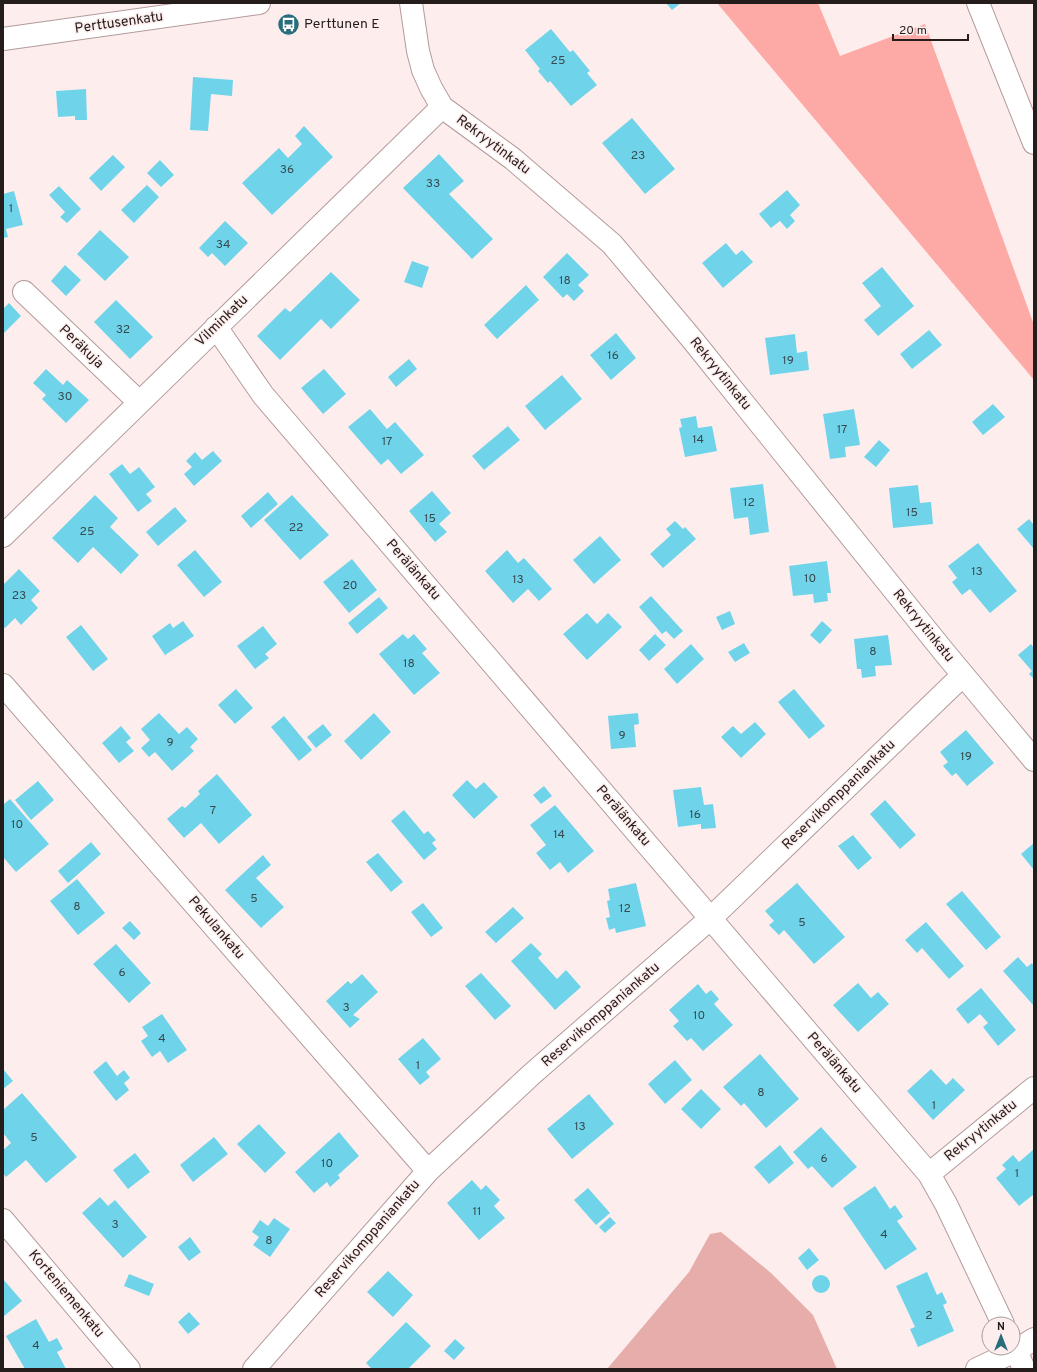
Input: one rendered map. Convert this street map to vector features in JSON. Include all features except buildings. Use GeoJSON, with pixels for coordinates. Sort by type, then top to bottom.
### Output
{"type":"FeatureCollection","features":[{"type":"Feature","properties":{"kind":"street","name":"Perttusenkatu"},"geometry":{"type":"LineString","coordinates":[[3,39],[258,3]]}},
{"type":"Feature","properties":{"kind":"street","name":"Rekryytinkatu"},"geometry":{"type":"LineString","coordinates":[[411,3],[418,51],[423,70],[442,107],[513,159],[612,244],[688,334],[963,675],[1034,760]]}},
{"type":"Feature","properties":{"kind":"street"},"geometry":{"type":"LineString","coordinates":[[978,3],[1034,143]]}},
{"type":"Feature","properties":{"kind":"street","name":"Vilminkatu"},"geometry":{"type":"LineString","coordinates":[[3,536],[442,107]]}},
{"type":"Feature","properties":{"kind":"street","name":"Peräkuja"},"geometry":{"type":"LineString","coordinates":[[24,292],[139,402]]}},
{"type":"Feature","properties":{"kind":"street","name":"Perälänkatu"},"geometry":{"type":"LineString","coordinates":[[216,327],[263,396],[929,1174],[946,1204],[999,1316]]}},
{"type":"Feature","properties":{"kind":"street","name":"Reservikomppaniankatu"},"geometry":{"type":"LineString","coordinates":[[254,1369],[428,1172],[532,1074],[710,918],[963,675]]}},
{"type":"Feature","properties":{"kind":"street","name":"Pekulankatu"},"geometry":{"type":"LineString","coordinates":[[3,685],[428,1172]]}},
{"type":"Feature","properties":{"kind":"street","name":"Rekryytinkatu"},"geometry":{"type":"LineString","coordinates":[[929,1174],[1034,1088]]}},
{"type":"Feature","properties":{"kind":"street","name":"Korteniemenkatu"},"geometry":{"type":"LineString","coordinates":[[3,1220],[129,1369]]}},
{"type":"Feature","properties":{"kind":"street"},"geometry":{"type":"LineString","coordinates":[[977,1369],[1022,1350]]}},
{"type":"Feature","properties":{"kind":"shaded area"},"geometry":{"type":"Polygon","coordinates":[[[717,3],[818,3],[840,56],[925,24],[1034,325],[1034,380],[717,3]]]}},
{"type":"Feature","properties":{"kind":"shaded area"},"geometry":{"type":"Polygon","coordinates":[[[721,1232],[771,1273],[813,1315],[837,1369],[607,1369],[689,1272],[710,1234],[721,1232]]]}},
{"type":"Feature","properties":{"kind":"place","name":"Perttunen E"},"geometry":{"type":"Point","coordinates":[289,24]}}]}
